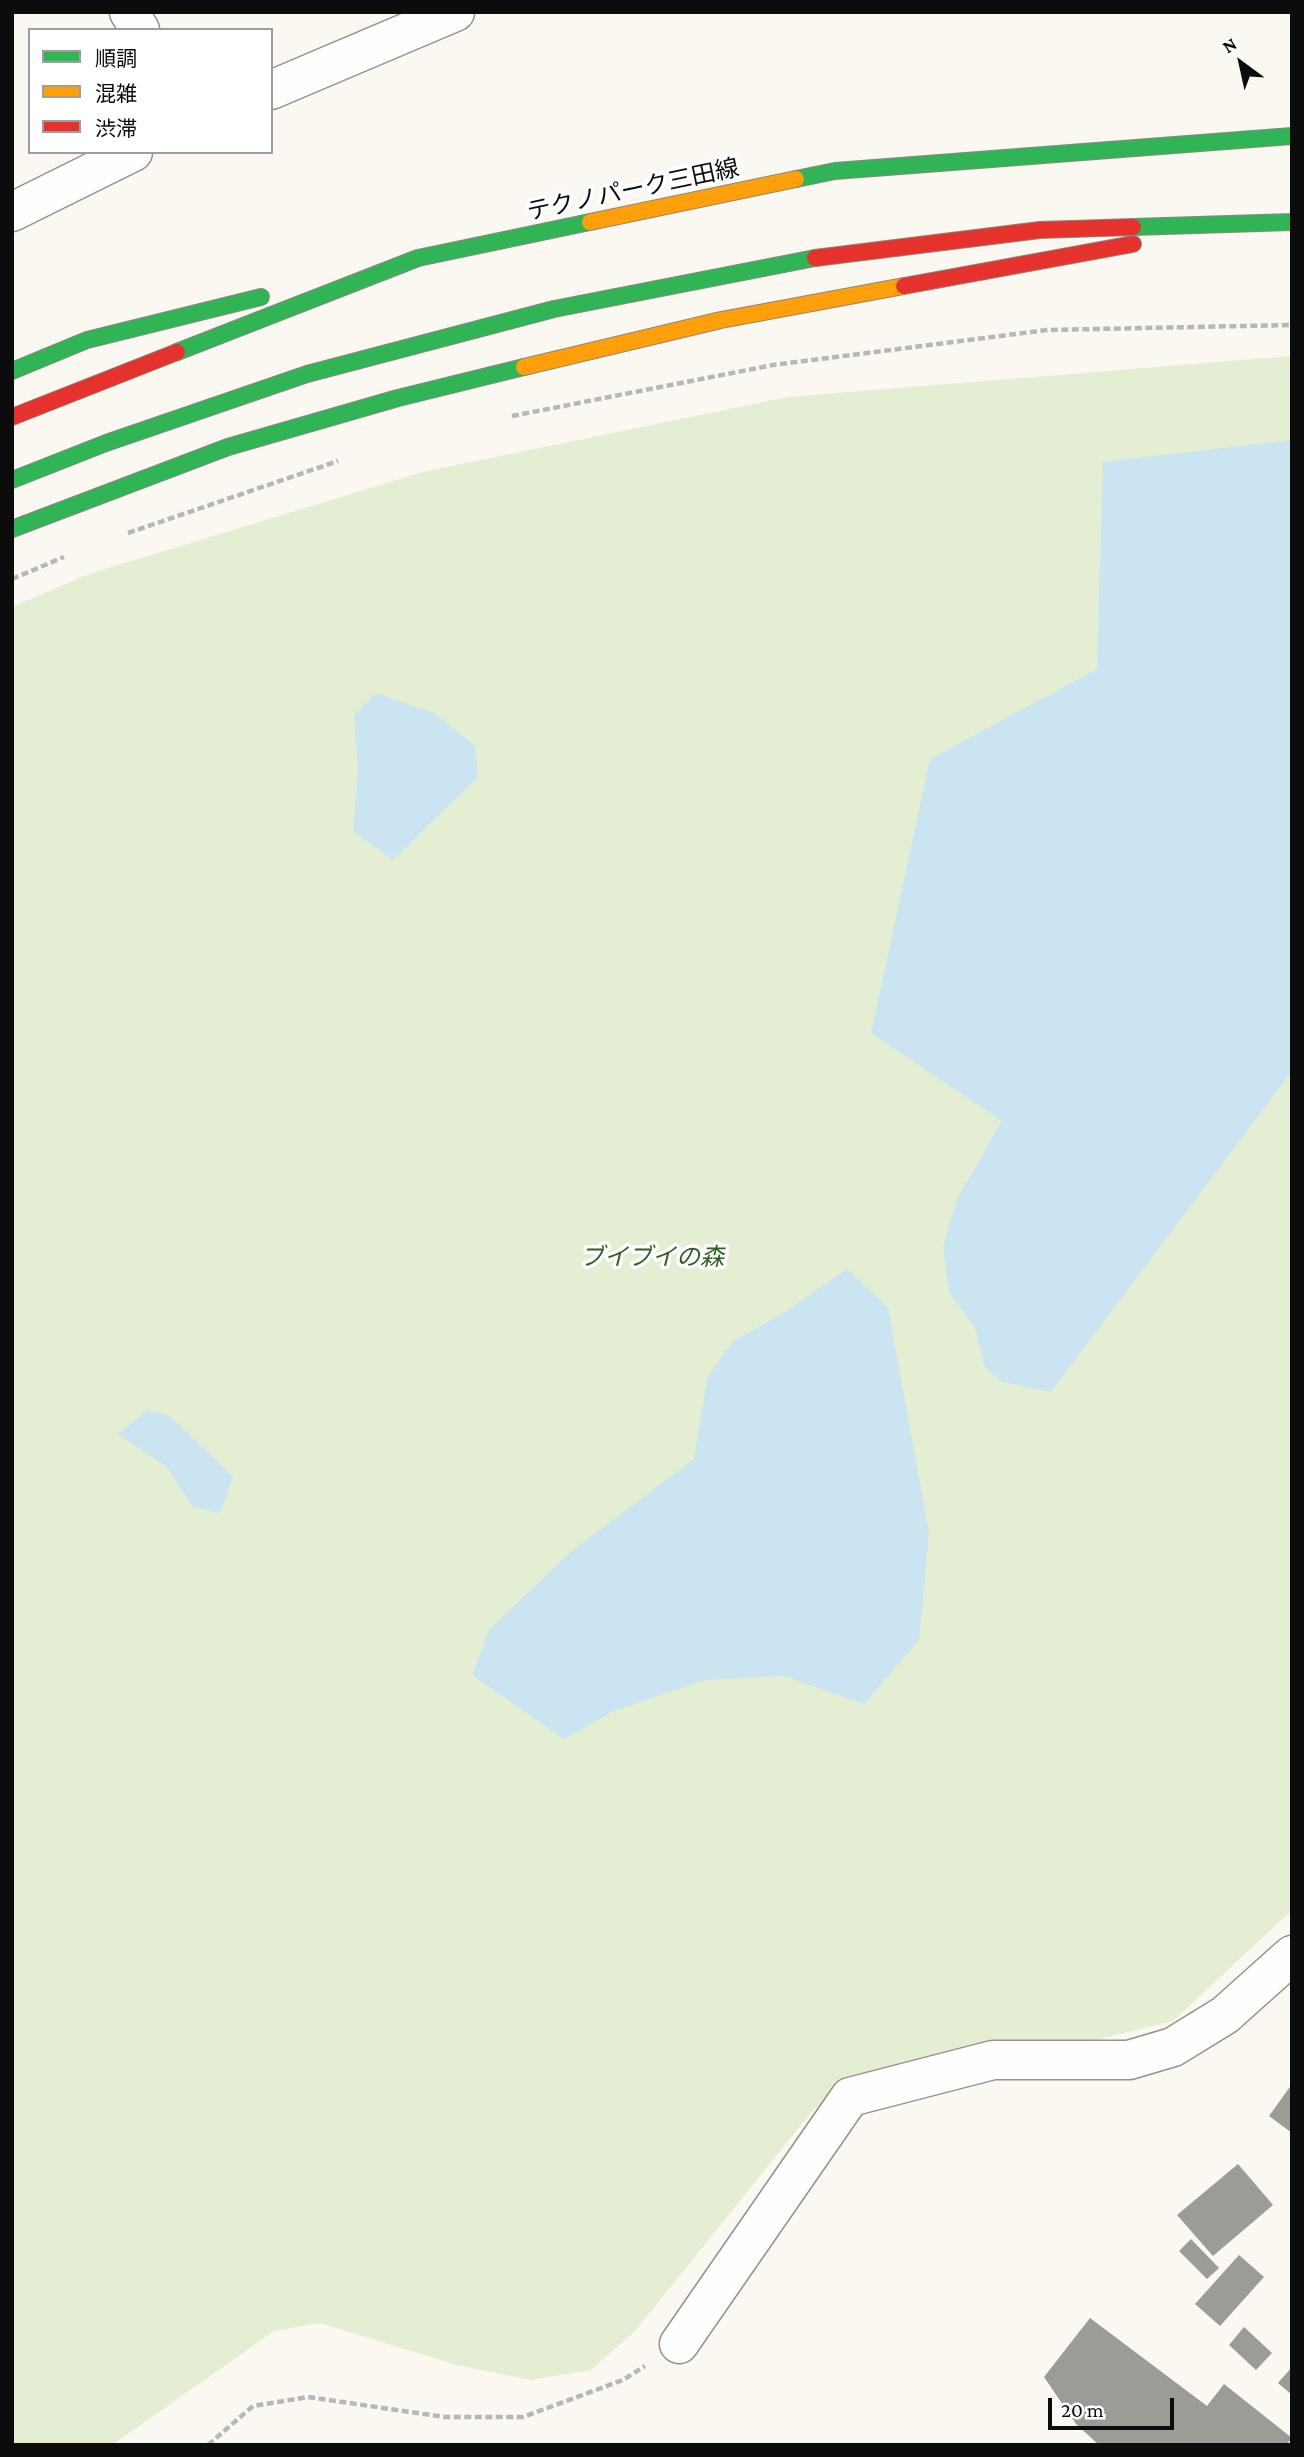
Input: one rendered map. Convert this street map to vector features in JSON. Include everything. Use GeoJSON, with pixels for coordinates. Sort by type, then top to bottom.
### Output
{"type":"FeatureCollection","features":[{"type":"Feature","properties":{"kind":"main road","name":"テクノパーク三田線"},"geometry":{"type":"LineString","coordinates":[[12,417],[418,258],[835,171],[1292,136]]}},
{"type":"Feature","properties":{"kind":"main road"},"geometry":{"type":"LineString","coordinates":[[12,480],[106,443],[307,374],[554,309],[800,260],[1014,233],[1292,222]]}},
{"type":"Feature","properties":{"kind":"main road"},"geometry":{"type":"LineString","coordinates":[[12,528],[228,447],[398,398],[721,320],[1034,265],[1237,223]]}},
{"type":"Feature","properties":{"kind":"main road"},"geometry":{"type":"LineString","coordinates":[[299,287],[418,258]]}},
{"type":"Feature","properties":{"kind":"main road"},"geometry":{"type":"LineString","coordinates":[[12,371],[87,340],[273,294]]}},
{"type":"Feature","properties":{"kind":"street"},"geometry":{"type":"LineString","coordinates":[[129,12],[139,28]]}},
{"type":"Feature","properties":{"kind":"street"},"geometry":{"type":"LineString","coordinates":[[273,89],[454,12]]}},
{"type":"Feature","properties":{"kind":"street"},"geometry":{"type":"LineString","coordinates":[[12,212],[129,154]]}},
{"type":"Feature","properties":{"kind":"street"},"geometry":{"type":"LineString","coordinates":[[679,2344],[850,2097],[993,2060],[1129,2060],[1173,2047],[1225,2015],[1292,1955]]}},
{"type":"Feature","properties":{"kind":"path"},"geometry":{"type":"LineString","coordinates":[[500,418],[773,365],[1047,330],[1292,325]]}},
{"type":"Feature","properties":{"kind":"path"},"geometry":{"type":"LineString","coordinates":[[119,536],[340,461]]}},
{"type":"Feature","properties":{"kind":"path"},"geometry":{"type":"LineString","coordinates":[[12,579],[70,554]]}},
{"type":"Feature","properties":{"kind":"path"},"geometry":{"type":"LineString","coordinates":[[208,2445],[253,2406],[308,2397],[445,2417],[523,2417],[623,2381],[679,2344]]}},
{"type":"Feature","properties":{"kind":"green space","name":"ブイブイの森"},"geometry":{"type":"Polygon","coordinates":[[[1292,356],[1292,1910],[1173,2021],[814,2109],[635,2331],[591,2370],[531,2380],[457,2365],[320,2323],[274,2331],[112,2445],[12,2445],[12,607],[89,574],[423,472],[788,397],[1292,356]]]}},
{"type":"Feature","properties":{"kind":"water"},"geometry":{"type":"Polygon","coordinates":[[[1292,440],[1292,1071],[1051,1392],[1003,1382],[985,1368],[975,1328],[949,1292],[943,1247],[957,1199],[1002,1121],[871,1033],[930,759],[1097,669],[1103,462],[1292,440]]]}},
{"type":"Feature","properties":{"kind":"water"},"geometry":{"type":"Polygon","coordinates":[[[376,693],[434,713],[475,746],[478,777],[393,860],[353,831],[358,774],[354,715],[376,693]]]}},
{"type":"Feature","properties":{"kind":"water"},"geometry":{"type":"Polygon","coordinates":[[[847,1269],[888,1308],[929,1533],[919,1640],[864,1704],[784,1676],[705,1680],[612,1712],[564,1739],[472,1675],[489,1630],[568,1554],[694,1459],[707,1379],[732,1342],[783,1313],[847,1269]]]}},
{"type":"Feature","properties":{"kind":"water"},"geometry":{"type":"Polygon","coordinates":[[[148,1410],[171,1417],[233,1477],[220,1513],[193,1507],[167,1467],[118,1434],[148,1410]]]}},
{"type":"Feature","properties":{"kind":"building"},"geometry":{"type":"Polygon","coordinates":[[[1292,2084],[1292,2133],[1269,2116],[1292,2084]]]}},
{"type":"Feature","properties":{"kind":"building"},"geometry":{"type":"Polygon","coordinates":[[[1238,2164],[1273,2205],[1213,2256],[1177,2215],[1238,2164]]]}},
{"type":"Feature","properties":{"kind":"building"},"geometry":{"type":"Polygon","coordinates":[[[1191,2239],[1219,2268],[1207,2279],[1179,2251],[1191,2239]]]}},
{"type":"Feature","properties":{"kind":"building"},"geometry":{"type":"Polygon","coordinates":[[[1239,2255],[1264,2277],[1220,2326],[1195,2304],[1239,2255]]]}},
{"type":"Feature","properties":{"kind":"building"},"geometry":{"type":"Polygon","coordinates":[[[1090,2318],[1207,2406],[1224,2384],[1292,2438],[1286,2445],[1099,2445],[1076,2424],[1044,2377],[1090,2318]]]}},
{"type":"Feature","properties":{"kind":"building"},"geometry":{"type":"Polygon","coordinates":[[[1244,2327],[1272,2353],[1256,2370],[1229,2345],[1244,2327]]]}},
{"type":"Feature","properties":{"kind":"building"},"geometry":{"type":"Polygon","coordinates":[[[1292,2367],[1292,2395],[1278,2383],[1292,2367]]]}},
{"type":"Feature","properties":{"kind":"traffic: fast"},"geometry":{"type":"LineString","coordinates":[[796,179],[835,171],[1292,136]]}},
{"type":"Feature","properties":{"kind":"traffic: fast"},"geometry":{"type":"LineString","coordinates":[[177,352],[418,258],[590,222]]}},
{"type":"Feature","properties":{"kind":"traffic: fast"},"geometry":{"type":"LineString","coordinates":[[1133,227],[1292,222]]}},
{"type":"Feature","properties":{"kind":"traffic: fast"},"geometry":{"type":"LineString","coordinates":[[12,480],[106,443],[307,374],[554,309],[815,258]]}},
{"type":"Feature","properties":{"kind":"traffic: fast"},"geometry":{"type":"LineString","coordinates":[[12,371],[87,340],[261,297]]}},
{"type":"Feature","properties":{"kind":"traffic: fast"},"geometry":{"type":"LineString","coordinates":[[12,529],[228,447],[398,398],[524,367]]}},
{"type":"Feature","properties":{"kind":"traffic: slow"},"geometry":{"type":"LineString","coordinates":[[590,222],[796,179]]}},
{"type":"Feature","properties":{"kind":"traffic: slow"},"geometry":{"type":"LineString","coordinates":[[524,367],[721,320],[904,286]]}},
{"type":"Feature","properties":{"kind":"traffic: jam"},"geometry":{"type":"LineString","coordinates":[[815,258],[1040,230],[1133,227]]}},
{"type":"Feature","properties":{"kind":"traffic: jam"},"geometry":{"type":"LineString","coordinates":[[904,286],[1133,244]]}},
{"type":"Feature","properties":{"kind":"traffic: jam"},"geometry":{"type":"LineString","coordinates":[[12,417],[177,352]]}}]}
